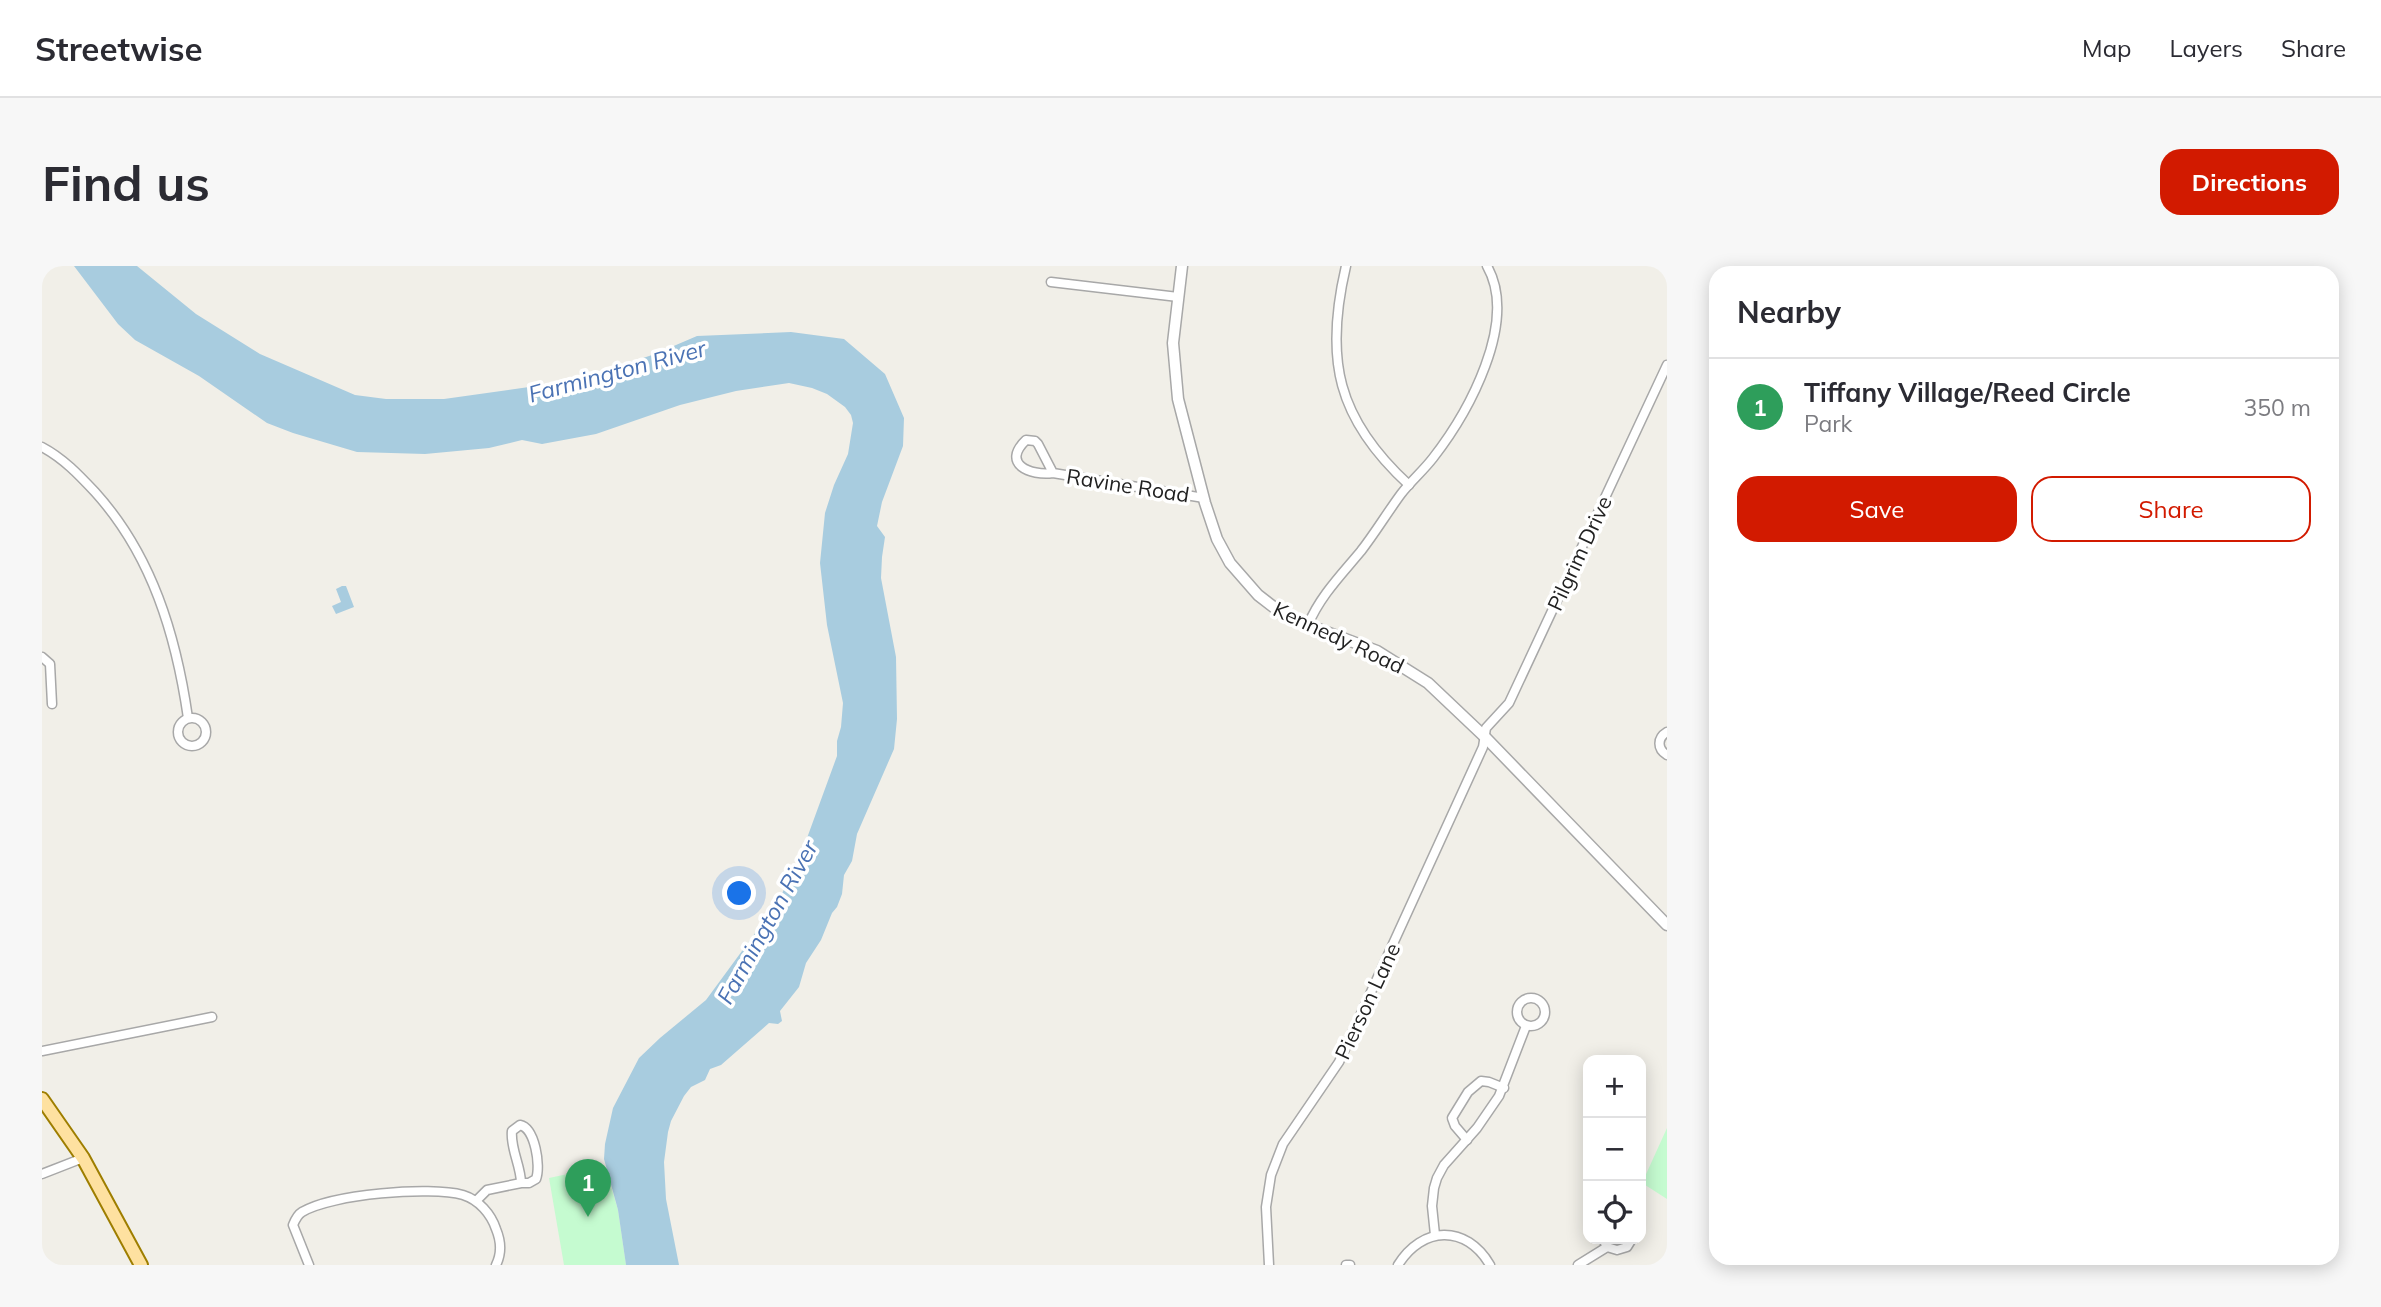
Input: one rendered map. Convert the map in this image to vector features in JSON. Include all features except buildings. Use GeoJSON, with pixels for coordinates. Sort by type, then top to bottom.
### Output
{"type":"FeatureCollection","features":[{"type":"Feature","properties":{"kind":"main road"},"geometry":{"type":"LineString","coordinates":[[42,1099],[83,1158],[141,1265]]}},
{"type":"Feature","properties":{"kind":"street","name":"Kennedy Road"},"geometry":{"type":"LineString","coordinates":[[1182,266],[1173,342],[1175,382],[1181,414],[1217,538],[1238,574],[1268,603],[1291,618],[1361,643],[1414,672],[1449,701],[1667,925]]}},
{"type":"Feature","properties":{"kind":"street"},"geometry":{"type":"LineString","coordinates":[[1346,266],[1335,323],[1339,378],[1350,408],[1366,437],[1387,465],[1409,485]]}},
{"type":"Feature","properties":{"kind":"street"},"geometry":{"type":"LineString","coordinates":[[1308,625],[1314,611],[1331,587],[1456,426],[1471,398],[1494,335],[1496,293],[1487,266]]}},
{"type":"Feature","properties":{"kind":"street"},"geometry":{"type":"LineString","coordinates":[[1051,282],[1178,297]]}},
{"type":"Feature","properties":{"kind":"street","name":"Pilgrim Drive"},"geometry":{"type":"LineString","coordinates":[[1485,737],[1486,728],[1509,703],[1520,681],[1667,365]]}},
{"type":"Feature","properties":{"kind":"street","name":"Ravine Road"},"geometry":{"type":"LineString","coordinates":[[1053,473],[1038,444],[1026,440],[1017,453],[1018,465],[1027,471],[1204,498]]}},
{"type":"Feature","properties":{"kind":"street"},"geometry":{"type":"LineString","coordinates":[[42,447],[77,472],[106,504],[135,546],[168,623],[181,670],[188,718]]}},
{"type":"Feature","properties":{"kind":"street"},"geometry":{"type":"LineString","coordinates":[[42,656],[50,664],[52,704]]}},
{"type":"Feature","properties":{"kind":"street"},"geometry":{"type":"LineString","coordinates":[[1667,732],[1661,737],[1659,744],[1662,752],[1667,755]]}},
{"type":"Feature","properties":{"kind":"street","name":"Pierson Lane"},"geometry":{"type":"LineString","coordinates":[[1269,1265],[1266,1207],[1271,1175],[1277,1158],[1296,1123],[1339,1062],[1483,747],[1485,737]]}},
{"type":"Feature","properties":{"kind":"street"},"geometry":{"type":"LineString","coordinates":[[42,1051],[212,1017]]}},
{"type":"Feature","properties":{"kind":"street"},"geometry":{"type":"LineString","coordinates":[[1435,1235],[1432,1206],[1435,1184],[1444,1165],[1487,1115],[1504,1088],[1526,1026]]}},
{"type":"Feature","properties":{"kind":"street"},"geometry":{"type":"LineString","coordinates":[[1467,1140],[1452,1118],[1468,1092],[1480,1081],[1504,1088]]}},
{"type":"Feature","properties":{"kind":"street"},"geometry":{"type":"LineString","coordinates":[[476,1201],[487,1191],[529,1183],[536,1179],[539,1166],[530,1130],[525,1125],[512,1131],[511,1140],[521,1183]]}},
{"type":"Feature","properties":{"kind":"street"},"geometry":{"type":"LineString","coordinates":[[42,1174],[83,1158]]}},
{"type":"Feature","properties":{"kind":"street"},"geometry":{"type":"LineString","coordinates":[[309,1265],[293,1225],[302,1212],[335,1200],[384,1193],[464,1195],[476,1201],[492,1219],[501,1244],[496,1265]]}},
{"type":"Feature","properties":{"kind":"street"},"geometry":{"type":"LineString","coordinates":[[1398,1265],[1413,1246],[1435,1235],[1450,1235],[1467,1241],[1480,1251],[1490,1265]]}},
{"type":"Feature","properties":{"kind":"street"},"geometry":{"type":"LineString","coordinates":[[1578,1265],[1604,1244]]}},
{"type":"Feature","properties":{"kind":"street"},"geometry":{"type":"LineString","coordinates":[[1607,1244],[1617,1250],[1625,1249],[1628,1244]]}},
{"type":"Feature","properties":{"kind":"green space"},"geometry":{"type":"Polygon","coordinates":[[[1667,1128],[1667,1199],[1646,1186],[1646,1174],[1667,1128]]]}},
{"type":"Feature","properties":{"kind":"green space"},"geometry":{"type":"Polygon","coordinates":[[[605,1166],[618,1210],[626,1265],[564,1265],[549,1178],[605,1166]]]}},
{"type":"Feature","properties":{"kind":"water","name":"Farmington River"},"geometry":{"type":"Polygon","coordinates":[[[74,266],[137,266],[196,314],[260,354],[355,395],[386,399],[444,399],[578,380],[655,354],[697,336],[791,332],[844,339],[885,374],[904,418],[903,446],[882,502],[877,526],[885,537],[881,578],[896,657],[897,719],[894,749],[857,834],[852,861],[844,875],[842,894],[837,907],[806,963],[799,987],[780,1011],[782,1021],[778,1024],[769,1023],[721,1065],[710,1069],[705,1080],[691,1087],[684,1096],[671,1121],[664,1162],[666,1199],[679,1265],[626,1265],[618,1210],[604,1159],[605,1144],[613,1108],[639,1058],[706,1000],[778,902],[803,849],[837,756],[843,703],[827,625],[820,563],[825,513],[848,454],[853,423],[851,415],[827,394],[789,383],[736,391],[680,405],[596,434],[542,444],[522,440],[489,448],[425,454],[357,452],[267,423],[199,376],[135,340],[118,324],[74,266]]]}},
{"type":"Feature","properties":{"kind":"water"},"geometry":{"type":"Polygon","coordinates":[[[346,586],[354,607],[336,614],[332,606],[341,602],[336,589],[346,586]]]}},
{"type":"Feature","properties":{"kind":"place","name":"Tiffany Village/Reed Circle"},"geometry":{"type":"Point","coordinates":[588,1217]}}]}
